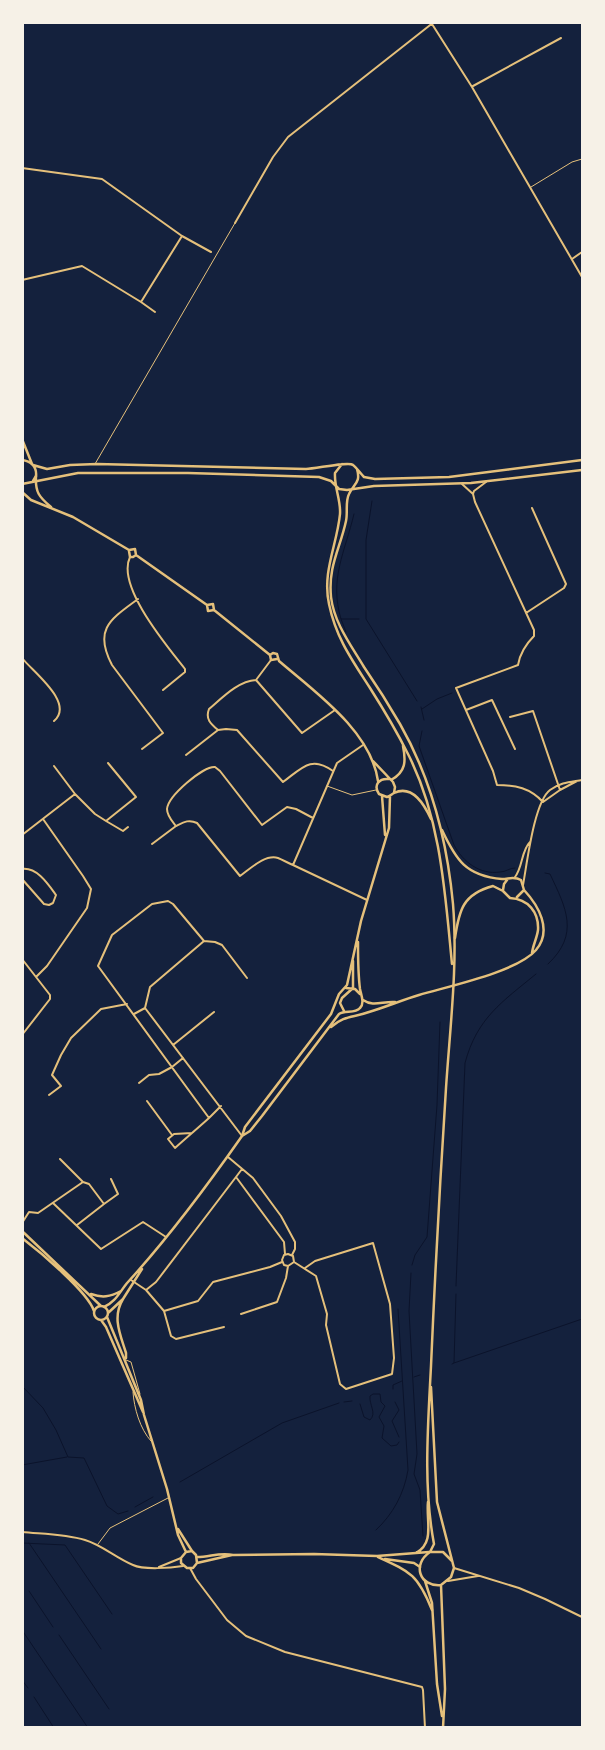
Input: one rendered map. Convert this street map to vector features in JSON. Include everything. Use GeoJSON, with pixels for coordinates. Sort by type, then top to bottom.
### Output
{"type":"FeatureCollection","features":[{"type":"Feature","properties":{"kind":"street"},"geometry":{"type":"LineString","coordinates":[[235,223],[276,153],[288,137],[433,23],[582,277]]}},
{"type":"Feature","properties":{"kind":"street"},"geometry":{"type":"LineString","coordinates":[[472,87],[561,38]]}},
{"type":"Feature","properties":{"kind":"street"},"geometry":{"type":"LineString","coordinates":[[22,168],[102,179],[182,236],[211,252]]}},
{"type":"Feature","properties":{"kind":"street"},"geometry":{"type":"LineString","coordinates":[[141,302],[182,236]]}},
{"type":"Feature","properties":{"kind":"street"},"geometry":{"type":"LineString","coordinates":[[572,259],[582,252]]}},
{"type":"Feature","properties":{"kind":"street"},"geometry":{"type":"LineString","coordinates":[[22,280],[82,266],[154,312]]}},
{"type":"Feature","properties":{"kind":"street"},"geometry":{"type":"LineString","coordinates":[[22,454],[23,441]]}},
{"type":"Feature","properties":{"kind":"street"},"geometry":{"type":"LineString","coordinates":[[23,441],[37,473],[34,482],[38,495],[55,509]]}},
{"type":"Feature","properties":{"kind":"street"},"geometry":{"type":"LineString","coordinates":[[22,460],[47,469],[70,465],[95,464],[196,465],[284,469],[319,468],[351,463],[364,477],[369,479],[449,477],[582,460]]}},
{"type":"Feature","properties":{"kind":"street"},"geometry":{"type":"LineString","coordinates":[[343,463],[335,473],[340,512],[329,564],[327,595],[333,622],[340,640],[403,746],[428,804],[441,858],[453,973]]}},
{"type":"Feature","properties":{"kind":"street"},"geometry":{"type":"LineString","coordinates":[[357,469],[359,476],[347,500],[345,525],[332,567],[331,598],[344,634],[415,751],[436,807],[449,869],[455,942]]}},
{"type":"Feature","properties":{"kind":"street"},"geometry":{"type":"LineString","coordinates":[[22,484],[66,474],[188,473],[279,477],[313,476],[324,478],[344,490],[374,486],[487,482],[582,470]]}},
{"type":"Feature","properties":{"kind":"street"},"geometry":{"type":"LineString","coordinates":[[473,494],[479,486],[487,482]]}},
{"type":"Feature","properties":{"kind":"street"},"geometry":{"type":"LineString","coordinates":[[461,484],[473,494],[534,630],[534,636],[525,644],[519,657],[518,665],[456,688],[497,785],[517,786],[527,789],[543,802]]}},
{"type":"Feature","properties":{"kind":"street"},"geometry":{"type":"LineString","coordinates":[[22,492],[31,500],[55,509],[89,526],[129,550],[135,549],[136,555],[207,604],[213,604],[214,610],[270,655],[271,660]]}},
{"type":"Feature","properties":{"kind":"street"},"geometry":{"type":"LineString","coordinates":[[526,613],[564,588],[566,584],[532,508]]}},
{"type":"Feature","properties":{"kind":"street"},"geometry":{"type":"LineString","coordinates":[[129,550],[128,571],[130,582],[141,609],[185,669],[185,672],[163,690]]}},
{"type":"Feature","properties":{"kind":"street"},"geometry":{"type":"LineString","coordinates":[[130,556],[136,555]]}},
{"type":"Feature","properties":{"kind":"street"},"geometry":{"type":"LineString","coordinates":[[138,599],[109,622],[104,641],[112,665],[163,733],[142,749]]}},
{"type":"Feature","properties":{"kind":"street"},"geometry":{"type":"LineString","coordinates":[[207,604],[208,611],[214,610]]}},
{"type":"Feature","properties":{"kind":"street"},"geometry":{"type":"LineString","coordinates":[[270,655],[276,654],[278,656],[277,659],[335,710],[356,733],[363,744],[377,772],[376,790],[382,796],[385,836]]}},
{"type":"Feature","properties":{"kind":"street"},"geometry":{"type":"LineString","coordinates":[[22,658],[35,670],[60,702],[61,711],[59,717],[54,721]]}},
{"type":"Feature","properties":{"kind":"street"},"geometry":{"type":"LineString","coordinates":[[256,680],[271,660],[277,659]]}},
{"type":"Feature","properties":{"kind":"street"},"geometry":{"type":"LineString","coordinates":[[218,730],[208,720],[209,709],[249,680],[256,680],[302,734],[335,710]]}},
{"type":"Feature","properties":{"kind":"street"},"geometry":{"type":"LineString","coordinates":[[466,710],[492,700],[515,749]]}},
{"type":"Feature","properties":{"kind":"street"},"geometry":{"type":"LineString","coordinates":[[510,717],[533,711],[551,762],[557,786],[560,790]]}},
{"type":"Feature","properties":{"kind":"street"},"geometry":{"type":"LineString","coordinates":[[186,755],[218,730],[237,730],[283,782],[312,763],[320,764],[333,771]]}},
{"type":"Feature","properties":{"kind":"street"},"geometry":{"type":"LineString","coordinates":[[293,865],[337,763],[363,744]]}},
{"type":"Feature","properties":{"kind":"street"},"geometry":{"type":"LineString","coordinates":[[378,781],[383,778],[390,779],[402,772],[405,765],[403,746]]}},
{"type":"Feature","properties":{"kind":"street"},"geometry":{"type":"LineString","coordinates":[[372,759],[390,779],[395,787],[394,793]]}},
{"type":"Feature","properties":{"kind":"street"},"geometry":{"type":"LineString","coordinates":[[106,820],[136,797],[108,763]]}},
{"type":"Feature","properties":{"kind":"street"},"geometry":{"type":"LineString","coordinates":[[54,766],[75,794],[94,814],[123,831],[128,828]]}},
{"type":"Feature","properties":{"kind":"street"},"geometry":{"type":"LineString","coordinates":[[176,826],[168,815],[167,808],[173,795],[211,767],[220,771],[262,825],[287,807],[296,809],[313,818]]}},
{"type":"Feature","properties":{"kind":"street"},"geometry":{"type":"LineString","coordinates":[[523,885],[530,842],[543,802],[543,796],[557,786],[582,780]]}},
{"type":"Feature","properties":{"kind":"street"},"geometry":{"type":"LineString","coordinates":[[543,802],[577,781]]}},
{"type":"Feature","properties":{"kind":"street"},"geometry":{"type":"LineString","coordinates":[[382,796],[390,796],[394,793],[408,793],[415,796],[426,807],[433,825]]}},
{"type":"Feature","properties":{"kind":"street"},"geometry":{"type":"LineString","coordinates":[[22,835],[75,794]]}},
{"type":"Feature","properties":{"kind":"street"},"geometry":{"type":"LineString","coordinates":[[242,1136],[250,1131],[339,1014],[344,1011],[356,1011],[360,1008],[363,1000],[359,982],[358,942],[361,921],[385,836],[389,828],[390,796]]}},
{"type":"Feature","properties":{"kind":"street"},"geometry":{"type":"LineString","coordinates":[[37,976],[48,966],[87,908],[91,889],[43,819]]}},
{"type":"Feature","properties":{"kind":"street"},"geometry":{"type":"LineString","coordinates":[[152,844],[176,826],[186,821],[192,821],[197,823],[240,876],[265,859],[276,857],[367,900]]}},
{"type":"Feature","properties":{"kind":"street"},"geometry":{"type":"LineString","coordinates":[[441,828],[453,854],[469,870],[481,875],[508,879],[515,877],[520,870],[526,846],[530,842]]}},
{"type":"Feature","properties":{"kind":"street"},"geometry":{"type":"LineString","coordinates":[[22,869],[29,869],[38,874],[56,895],[53,903],[49,905],[44,904],[22,879]]}},
{"type":"Feature","properties":{"kind":"street"},"geometry":{"type":"LineString","coordinates":[[328,1030],[341,1019],[499,972],[514,966],[531,955],[541,942],[543,923],[538,906],[524,890],[521,880],[515,877]]}},
{"type":"Feature","properties":{"kind":"street"},"geometry":{"type":"LineString","coordinates":[[503,890],[504,884],[508,879]]}},
{"type":"Feature","properties":{"kind":"street"},"geometry":{"type":"LineString","coordinates":[[412,1554],[423,1549],[428,1540],[428,1428],[453,973],[455,942],[461,909],[469,898],[493,886],[503,890],[507,896],[517,897],[527,903],[537,918],[538,931],[531,955]]}},
{"type":"Feature","properties":{"kind":"street"},"geometry":{"type":"LineString","coordinates":[[517,897],[524,890]]}},
{"type":"Feature","properties":{"kind":"street"},"geometry":{"type":"LineString","coordinates":[[204,941],[178,907],[168,901],[152,904],[112,935],[98,966],[209,1118]]}},
{"type":"Feature","properties":{"kind":"street"},"geometry":{"type":"LineString","coordinates":[[134,1014],[145,1008],[150,987],[204,941],[215,942],[222,946],[247,978]]}},
{"type":"Feature","properties":{"kind":"street"},"geometry":{"type":"LineString","coordinates":[[101,1320],[123,1299],[146,1264],[228,1157],[246,1127],[331,1014],[339,994],[345,989],[358,942]]}},
{"type":"Feature","properties":{"kind":"street"},"geometry":{"type":"LineString","coordinates":[[351,1016],[344,1011],[340,1003],[342,998],[352,988],[353,957]]}},
{"type":"Feature","properties":{"kind":"street"},"geometry":{"type":"LineString","coordinates":[[22,959],[37,976],[50,996],[50,999],[22,1035]]}},
{"type":"Feature","properties":{"kind":"street"},"geometry":{"type":"LineString","coordinates":[[345,989],[352,988],[359,991],[361,995]]}},
{"type":"Feature","properties":{"kind":"street"},"geometry":{"type":"LineString","coordinates":[[363,1000],[373,1004],[395,1002]]}},
{"type":"Feature","properties":{"kind":"street"},"geometry":{"type":"LineString","coordinates":[[49,1095],[61,1086],[52,1075],[71,1038],[101,1008],[127,1004]]}},
{"type":"Feature","properties":{"kind":"street"},"geometry":{"type":"LineString","coordinates":[[145,1008],[242,1136]]}},
{"type":"Feature","properties":{"kind":"street"},"geometry":{"type":"LineString","coordinates":[[172,1045],[214,1012]]}},
{"type":"Feature","properties":{"kind":"street"},"geometry":{"type":"LineString","coordinates":[[139,1083],[149,1075],[158,1074],[172,1067],[183,1058]]}},
{"type":"Feature","properties":{"kind":"street"},"geometry":{"type":"LineString","coordinates":[[147,1101],[172,1135]]}},
{"type":"Feature","properties":{"kind":"street"},"geometry":{"type":"LineString","coordinates":[[192,1133],[174,1134],[168,1139],[174,1148],[192,1133],[209,1118],[221,1106]]}},
{"type":"Feature","properties":{"kind":"street"},"geometry":{"type":"LineString","coordinates":[[228,1157],[253,1178],[282,1216],[295,1242],[295,1250],[292,1255],[294,1262],[316,1276],[327,1314],[326,1325],[340,1384],[346,1389],[392,1374],[394,1358],[390,1304],[373,1244],[315,1261],[305,1268]]}},
{"type":"Feature","properties":{"kind":"street"},"geometry":{"type":"LineString","coordinates":[[60,1159],[83,1182],[89,1184],[104,1204]]}},
{"type":"Feature","properties":{"kind":"street"},"geometry":{"type":"LineString","coordinates":[[146,1290],[156,1282],[242,1169]]}},
{"type":"Feature","properties":{"kind":"street"},"geometry":{"type":"LineString","coordinates":[[236,1177],[284,1242],[285,1254],[282,1257],[282,1262]]}},
{"type":"Feature","properties":{"kind":"street"},"geometry":{"type":"LineString","coordinates":[[77,1225],[118,1194],[112,1179]]}},
{"type":"Feature","properties":{"kind":"street"},"geometry":{"type":"LineString","coordinates":[[22,1223],[29,1212],[38,1213],[83,1182]]}},
{"type":"Feature","properties":{"kind":"street"},"geometry":{"type":"LineString","coordinates":[[53,1203],[101,1250],[143,1222],[166,1237]]}},
{"type":"Feature","properties":{"kind":"street"},"geometry":{"type":"LineString","coordinates":[[22,1231],[103,1306],[108,1315],[141,1400],[179,1538],[186,1552]]}},
{"type":"Feature","properties":{"kind":"street"},"geometry":{"type":"LineString","coordinates":[[22,1238],[52,1263],[88,1300],[94,1311],[95,1318],[101,1320],[106,1328],[144,1415]]}},
{"type":"Feature","properties":{"kind":"street"},"geometry":{"type":"LineString","coordinates":[[285,1254],[292,1255]]}},
{"type":"Feature","properties":{"kind":"street"},"geometry":{"type":"LineString","coordinates":[[282,1262],[288,1266]]}},
{"type":"Feature","properties":{"kind":"street"},"geometry":{"type":"LineString","coordinates":[[164,1311],[198,1301],[213,1282],[282,1262]]}},
{"type":"Feature","properties":{"kind":"street"},"geometry":{"type":"LineString","coordinates":[[241,1314],[277,1302],[286,1278],[288,1266],[294,1262]]}},
{"type":"Feature","properties":{"kind":"street"},"geometry":{"type":"LineString","coordinates":[[94,1311],[97,1306],[103,1306],[116,1299],[146,1264]]}},
{"type":"Feature","properties":{"kind":"street"},"geometry":{"type":"LineString","coordinates":[[131,1280],[146,1290],[164,1311],[171,1336],[176,1339],[224,1327]]}},
{"type":"Feature","properties":{"kind":"street"},"geometry":{"type":"LineString","coordinates":[[88,1292],[99,1297],[106,1297],[122,1290]]}},
{"type":"Feature","properties":{"kind":"street"},"geometry":{"type":"LineString","coordinates":[[123,1299],[117,1312],[116,1320],[126,1352],[126,1360]]}},
{"type":"Feature","properties":{"kind":"street"},"geometry":{"type":"LineString","coordinates":[[431,1367],[437,1502],[454,1568],[448,1581]]}},
{"type":"Feature","properties":{"kind":"street"},"geometry":{"type":"LineString","coordinates":[[428,1496],[434,1544],[430,1552],[425,1555],[420,1567],[432,1603],[437,1684],[443,1720]]}},
{"type":"Feature","properties":{"kind":"street"},"geometry":{"type":"LineString","coordinates":[[177,1528],[197,1557],[197,1563]]}},
{"type":"Feature","properties":{"kind":"street"},"geometry":{"type":"LineString","coordinates":[[22,1532],[73,1537],[97,1545],[132,1565],[146,1568],[159,1566],[181,1558],[186,1552]]}},
{"type":"Feature","properties":{"kind":"street"},"geometry":{"type":"LineString","coordinates":[[186,1552],[192,1552]]}},
{"type":"Feature","properties":{"kind":"street"},"geometry":{"type":"LineString","coordinates":[[197,1557],[221,1553],[233,1555],[314,1554],[377,1556],[443,1552],[452,1561]]}},
{"type":"Feature","properties":{"kind":"street"},"geometry":{"type":"LineString","coordinates":[[190,1568],[197,1563],[233,1555]]}},
{"type":"Feature","properties":{"kind":"street"},"geometry":{"type":"LineString","coordinates":[[377,1556],[392,1561],[414,1563],[420,1567]]}},
{"type":"Feature","properties":{"kind":"street"},"geometry":{"type":"LineString","coordinates":[[377,1556],[414,1576],[427,1596],[432,1612]]}},
{"type":"Feature","properties":{"kind":"street"},"geometry":{"type":"LineString","coordinates":[[181,1558],[183,1566]]}},
{"type":"Feature","properties":{"kind":"street"},"geometry":{"type":"LineString","coordinates":[[159,1566],[168,1568],[183,1566],[190,1568],[227,1620],[246,1636],[285,1652],[422,1687],[424,1690],[425,1728]]}},
{"type":"Feature","properties":{"kind":"street"},"geometry":{"type":"LineString","coordinates":[[454,1568],[545,1599],[582,1617]]}},
{"type":"Feature","properties":{"kind":"street"},"geometry":{"type":"LineString","coordinates":[[425,1580],[435,1585],[441,1585],[448,1581],[481,1576]]}},
{"type":"Feature","properties":{"kind":"street"},"geometry":{"type":"LineString","coordinates":[[441,1585],[446,1689],[443,1728]]}},
{"type":"Feature","properties":{"kind":"lane"},"geometry":{"type":"LineString","coordinates":[[530,187],[572,162],[582,159]]}},
{"type":"Feature","properties":{"kind":"lane"},"geometry":{"type":"LineString","coordinates":[[95,464],[235,223]]}},
{"type":"Feature","properties":{"kind":"lane"},"geometry":{"type":"LineString","coordinates":[[326,786],[352,795],[376,790]]}},
{"type":"Feature","properties":{"kind":"lane"},"geometry":{"type":"LineString","coordinates":[[133,1391],[144,1434],[153,1444]]}},
{"type":"Feature","properties":{"kind":"lane"},"geometry":{"type":"LineString","coordinates":[[97,1545],[110,1528],[169,1497]]}},
{"type":"Feature","properties":{"kind":"waterway"},"geometry":{"type":"LineString","coordinates":[[372,501],[366,540],[366,619],[417,701]]}},
{"type":"Feature","properties":{"kind":"waterway"},"geometry":{"type":"LineString","coordinates":[[354,514],[337,578],[337,591],[341,619],[359,619]]}},
{"type":"Feature","properties":{"kind":"waterway"},"geometry":{"type":"LineString","coordinates":[[341,619],[346,632]]}},
{"type":"Feature","properties":{"kind":"waterway"},"geometry":{"type":"LineString","coordinates":[[422,709],[437,699],[452,693]]}},
{"type":"Feature","properties":{"kind":"waterway"},"geometry":{"type":"LineString","coordinates":[[421,707],[424,720]]}},
{"type":"Feature","properties":{"kind":"waterway"},"geometry":{"type":"LineString","coordinates":[[422,731],[419,746],[454,845],[462,857],[473,866],[486,871],[502,872],[515,868]]}},
{"type":"Feature","properties":{"kind":"waterway"},"geometry":{"type":"LineString","coordinates":[[545,873],[550,874],[556,886],[567,920],[564,942],[558,953],[548,964]]}},
{"type":"Feature","properties":{"kind":"waterway"},"geometry":{"type":"LineString","coordinates":[[456,1286],[465,1063],[476,1034],[484,1022],[492,1012],[536,974]]}},
{"type":"Feature","properties":{"kind":"waterway"},"geometry":{"type":"LineString","coordinates":[[412,1265],[415,1255],[427,1237],[437,1105],[440,1022]]}},
{"type":"Feature","properties":{"kind":"waterway"},"geometry":{"type":"LineString","coordinates":[[411,1273],[409,1311],[417,1454],[414,1474],[420,1490],[423,1536]]}},
{"type":"Feature","properties":{"kind":"waterway"},"geometry":{"type":"LineString","coordinates":[[452,1364],[454,1363],[456,1294]]}},
{"type":"Feature","properties":{"kind":"waterway"},"geometry":{"type":"LineString","coordinates":[[376,1530],[397,1503],[404,1487],[408,1470],[398,1309]]}},
{"type":"Feature","properties":{"kind":"waterway"},"geometry":{"type":"LineString","coordinates":[[454,1363],[582,1319]]}},
{"type":"Feature","properties":{"kind":"waterway"},"geometry":{"type":"LineString","coordinates":[[414,1377],[420,1375]]}},
{"type":"Feature","properties":{"kind":"waterway"},"geometry":{"type":"LineString","coordinates":[[393,1389],[393,1385],[402,1381]]}},
{"type":"Feature","properties":{"kind":"waterway"},"geometry":{"type":"LineString","coordinates":[[22,1386],[43,1408],[56,1430],[68,1457],[84,1458],[107,1506],[118,1514],[128,1511]]}},
{"type":"Feature","properties":{"kind":"waterway"},"geometry":{"type":"LineString","coordinates":[[360,1404],[364,1417],[370,1420],[373,1415],[370,1396],[380,1394],[381,1402],[385,1406],[379,1417],[384,1426],[382,1438],[391,1446],[397,1445],[399,1442]]}},
{"type":"Feature","properties":{"kind":"waterway"},"geometry":{"type":"LineString","coordinates":[[344,1402],[352,1401]]}},
{"type":"Feature","properties":{"kind":"waterway"},"geometry":{"type":"LineString","coordinates":[[395,1402],[399,1410],[392,1421],[399,1437]]}},
{"type":"Feature","properties":{"kind":"waterway"},"geometry":{"type":"LineString","coordinates":[[180,1482],[282,1423],[339,1403]]}},
{"type":"Feature","properties":{"kind":"waterway"},"geometry":{"type":"LineString","coordinates":[[22,1465],[67,1457]]}},
{"type":"Feature","properties":{"kind":"waterway"},"geometry":{"type":"LineString","coordinates":[[135,1507],[153,1497]]}},
{"type":"Feature","properties":{"kind":"waterway"},"geometry":{"type":"LineString","coordinates":[[22,1543],[65,1545],[112,1614]]}},
{"type":"Feature","properties":{"kind":"waterway"},"geometry":{"type":"LineString","coordinates":[[29,1543],[101,1649]]}},
{"type":"Feature","properties":{"kind":"waterway"},"geometry":{"type":"LineString","coordinates":[[29,1591],[53,1627]]}},
{"type":"Feature","properties":{"kind":"waterway"},"geometry":{"type":"LineString","coordinates":[[22,1630],[88,1728]]}},
{"type":"Feature","properties":{"kind":"waterway"},"geometry":{"type":"LineString","coordinates":[[59,1635],[109,1709]]}},
{"type":"Feature","properties":{"kind":"waterway"},"geometry":{"type":"LineString","coordinates":[[22,1680],[28,1688]]}},
{"type":"Feature","properties":{"kind":"waterway"},"geometry":{"type":"LineString","coordinates":[[34,1697],[54,1728]]}}]}
